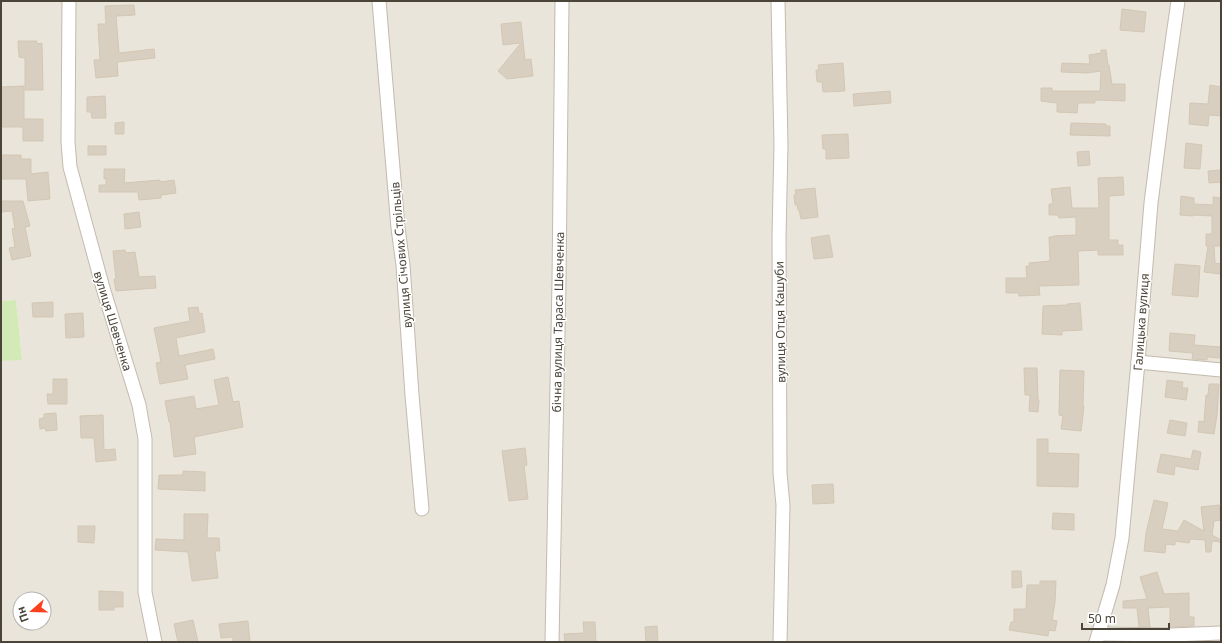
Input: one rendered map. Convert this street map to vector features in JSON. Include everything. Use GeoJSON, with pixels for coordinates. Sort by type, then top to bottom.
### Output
{"type":"FeatureCollection","features":[{"type":"Feature","properties":{"kind":"street","name":"вулиця Шевченка"},"geometry":{"type":"LineString","coordinates":[[69,1],[68,142],[70,168],[103,288],[139,405],[145,440],[145,592],[155,642]]}},
{"type":"Feature","properties":{"kind":"street","name":"вулиця Січових Стрільців"},"geometry":{"type":"LineString","coordinates":[[379,1],[398,228],[403,265],[422,509]]}},
{"type":"Feature","properties":{"kind":"street","name":"бічна вулиця Тараса Шевченка"},"geometry":{"type":"LineString","coordinates":[[552,642],[559,290],[562,1]]}},
{"type":"Feature","properties":{"kind":"street","name":"вулиця Отця Кашуби"},"geometry":{"type":"LineString","coordinates":[[778,1],[781,145],[779,237],[780,473],[783,505],[780,642]]}},
{"type":"Feature","properties":{"kind":"street","name":"Галицька вулиця"},"geometry":{"type":"LineString","coordinates":[[1098,638],[1113,585],[1122,538],[1151,204],[1178,1]]}},
{"type":"Feature","properties":{"kind":"street"},"geometry":{"type":"LineString","coordinates":[[1138,362],[1221,370]]}},
{"type":"Feature","properties":{"kind":"street"},"geometry":{"type":"LineString","coordinates":[[1098,638],[1221,633]]}},
{"type":"Feature","properties":{"kind":"shaded area"},"geometry":{"type":"Polygon","coordinates":[[[1,1],[1221,1],[1221,642],[1,642],[1,361],[22,359],[16,300],[1,301],[1,1]]]}},
{"type":"Feature","properties":{"kind":"green space"},"geometry":{"type":"Polygon","coordinates":[[[16,300],[22,360],[1,361],[1,301],[16,300]]]}},
{"type":"Feature","properties":{"kind":"building"},"geometry":{"type":"Polygon","coordinates":[[[134,5],[135,15],[116,16],[119,53],[154,49],[155,58],[117,62],[118,76],[96,78],[94,60],[100,60],[98,24],[106,24],[105,6],[134,5]]]}},
{"type":"Feature","properties":{"kind":"building"},"geometry":{"type":"Polygon","coordinates":[[[1122,9],[1146,12],[1144,32],[1120,30],[1122,9]]]}},
{"type":"Feature","properties":{"kind":"building"},"geometry":{"type":"Polygon","coordinates":[[[521,22],[525,60],[531,59],[533,76],[507,79],[498,71],[521,43],[503,45],[501,24],[521,22]]]}},
{"type":"Feature","properties":{"kind":"building"},"geometry":{"type":"Polygon","coordinates":[[[18,41],[37,41],[37,44],[42,43],[43,90],[25,90],[25,58],[19,57],[18,41]]]}},
{"type":"Feature","properties":{"kind":"building"},"geometry":{"type":"Polygon","coordinates":[[[1101,50],[1106,50],[1112,84],[1125,84],[1125,101],[1095,100],[1095,103],[1078,103],[1077,113],[1057,112],[1057,103],[1041,101],[1041,88],[1052,88],[1052,91],[1100,91],[1101,71],[1087,73],[1061,72],[1062,63],[1090,64],[1089,55],[1101,53],[1101,50]]]}},
{"type":"Feature","properties":{"kind":"building"},"geometry":{"type":"Polygon","coordinates":[[[843,63],[845,91],[823,92],[822,82],[817,82],[816,70],[819,70],[818,65],[843,63]]]}},
{"type":"Feature","properties":{"kind":"building"},"geometry":{"type":"Polygon","coordinates":[[[1210,85],[1221,87],[1221,116],[1209,115],[1208,126],[1189,124],[1190,103],[1208,104],[1210,85]]]}},
{"type":"Feature","properties":{"kind":"building"},"geometry":{"type":"Polygon","coordinates":[[[24,86],[24,119],[43,119],[43,141],[23,141],[23,127],[1,127],[1,87],[24,86]]]}},
{"type":"Feature","properties":{"kind":"building"},"geometry":{"type":"Polygon","coordinates":[[[890,91],[891,103],[854,106],[853,94],[890,91]]]}},
{"type":"Feature","properties":{"kind":"building"},"geometry":{"type":"Polygon","coordinates":[[[105,96],[106,118],[92,118],[91,112],[87,112],[87,97],[105,96]]]}},
{"type":"Feature","properties":{"kind":"building"},"geometry":{"type":"Polygon","coordinates":[[[124,122],[124,134],[115,134],[115,123],[124,122]]]}},
{"type":"Feature","properties":{"kind":"building"},"geometry":{"type":"Polygon","coordinates":[[[1071,123],[1106,124],[1106,126],[1110,126],[1110,136],[1070,135],[1071,123]]]}},
{"type":"Feature","properties":{"kind":"building"},"geometry":{"type":"Polygon","coordinates":[[[848,134],[849,158],[826,159],[826,149],[823,149],[822,135],[848,134]]]}},
{"type":"Feature","properties":{"kind":"building"},"geometry":{"type":"Polygon","coordinates":[[[1186,143],[1202,145],[1200,169],[1184,168],[1186,143]]]}},
{"type":"Feature","properties":{"kind":"building"},"geometry":{"type":"Polygon","coordinates":[[[88,146],[106,146],[106,155],[88,155],[88,146]]]}},
{"type":"Feature","properties":{"kind":"building"},"geometry":{"type":"Polygon","coordinates":[[[1089,151],[1090,165],[1078,166],[1077,152],[1089,151]]]}},
{"type":"Feature","properties":{"kind":"building"},"geometry":{"type":"Polygon","coordinates":[[[1,155],[21,155],[21,159],[31,159],[31,174],[48,172],[50,199],[28,201],[26,179],[1,179],[1,155]]]}},
{"type":"Feature","properties":{"kind":"building"},"geometry":{"type":"Polygon","coordinates":[[[104,169],[125,169],[124,183],[174,180],[176,193],[161,195],[161,198],[139,200],[138,192],[99,192],[99,185],[106,185],[106,178],[104,179],[104,169]]]}},
{"type":"Feature","properties":{"kind":"building"},"geometry":{"type":"Polygon","coordinates":[[[1221,170],[1221,182],[1209,183],[1208,171],[1221,170]]]}},
{"type":"Feature","properties":{"kind":"building"},"geometry":{"type":"Polygon","coordinates":[[[1123,177],[1124,195],[1109,196],[1109,240],[1118,240],[1118,245],[1123,245],[1123,255],[1098,255],[1098,250],[1078,251],[1079,285],[1039,286],[1040,295],[1019,296],[1019,293],[1006,293],[1006,278],[1027,278],[1026,266],[1030,266],[1029,263],[1050,261],[1049,237],[1076,235],[1076,217],[1059,218],[1058,215],[1049,215],[1049,204],[1053,204],[1051,189],[1070,187],[1072,208],[1099,208],[1098,178],[1123,177]]]}},
{"type":"Feature","properties":{"kind":"building"},"geometry":{"type":"Polygon","coordinates":[[[815,188],[818,217],[801,219],[797,205],[795,205],[795,190],[815,188]]]}},
{"type":"Feature","properties":{"kind":"building"},"geometry":{"type":"Polygon","coordinates":[[[1181,196],[1194,198],[1194,204],[1213,205],[1213,197],[1221,198],[1221,246],[1214,246],[1215,263],[1221,264],[1220,274],[1204,272],[1208,246],[1206,246],[1206,234],[1212,234],[1212,216],[1180,215],[1181,196]]]}},
{"type":"Feature","properties":{"kind":"building"},"geometry":{"type":"Polygon","coordinates":[[[1,201],[23,201],[30,226],[25,227],[31,256],[12,260],[9,248],[15,247],[12,229],[15,228],[12,211],[1,212],[1,201]]]}},
{"type":"Feature","properties":{"kind":"building"},"geometry":{"type":"Polygon","coordinates":[[[139,212],[141,227],[125,229],[124,214],[139,212]]]}},
{"type":"Feature","properties":{"kind":"building"},"geometry":{"type":"Polygon","coordinates":[[[829,235],[833,257],[814,259],[811,238],[829,235]]]}},
{"type":"Feature","properties":{"kind":"building"},"geometry":{"type":"Polygon","coordinates":[[[125,250],[126,253],[135,252],[139,277],[155,276],[156,288],[116,291],[113,251],[125,250]]]}},
{"type":"Feature","properties":{"kind":"building"},"geometry":{"type":"Polygon","coordinates":[[[1175,264],[1200,266],[1198,297],[1172,295],[1175,264]]]}},
{"type":"Feature","properties":{"kind":"building"},"geometry":{"type":"Polygon","coordinates":[[[53,302],[53,317],[33,317],[32,303],[53,302]]]}},
{"type":"Feature","properties":{"kind":"building"},"geometry":{"type":"Polygon","coordinates":[[[1080,303],[1082,330],[1062,331],[1062,335],[1042,334],[1043,306],[1080,303]]]}},
{"type":"Feature","properties":{"kind":"building"},"geometry":{"type":"Polygon","coordinates":[[[198,307],[199,314],[202,313],[205,332],[176,338],[179,356],[213,349],[215,359],[185,365],[188,379],[160,384],[156,363],[161,362],[154,328],[190,321],[188,308],[198,307]]]}},
{"type":"Feature","properties":{"kind":"building"},"geometry":{"type":"Polygon","coordinates":[[[83,313],[84,337],[66,338],[65,314],[83,313]]]}},
{"type":"Feature","properties":{"kind":"building"},"geometry":{"type":"Polygon","coordinates":[[[1170,333],[1195,335],[1194,345],[1221,347],[1221,358],[1207,357],[1207,360],[1192,359],[1193,353],[1169,351],[1170,333]]]}},
{"type":"Feature","properties":{"kind":"building"},"geometry":{"type":"Polygon","coordinates":[[[1024,368],[1037,368],[1039,400],[1038,412],[1029,411],[1030,395],[1025,395],[1024,368]]]}},
{"type":"Feature","properties":{"kind":"building"},"geometry":{"type":"Polygon","coordinates":[[[1060,370],[1084,371],[1084,406],[1081,431],[1061,429],[1063,416],[1059,415],[1060,370]]]}},
{"type":"Feature","properties":{"kind":"building"},"geometry":{"type":"Polygon","coordinates":[[[228,377],[233,402],[239,401],[243,427],[194,437],[196,454],[174,457],[170,422],[165,401],[194,396],[196,409],[219,405],[214,380],[228,377]]]}},
{"type":"Feature","properties":{"kind":"building"},"geometry":{"type":"Polygon","coordinates":[[[53,379],[67,379],[67,404],[48,404],[47,394],[53,394],[53,379]]]}},
{"type":"Feature","properties":{"kind":"building"},"geometry":{"type":"Polygon","coordinates":[[[1167,380],[1183,382],[1182,388],[1188,388],[1186,400],[1165,397],[1167,380]]]}},
{"type":"Feature","properties":{"kind":"building"},"geometry":{"type":"Polygon","coordinates":[[[1209,384],[1219,384],[1214,434],[1198,432],[1199,421],[1204,422],[1206,395],[1208,395],[1209,384]]]}},
{"type":"Feature","properties":{"kind":"building"},"geometry":{"type":"Polygon","coordinates":[[[56,413],[57,430],[46,431],[45,428],[40,429],[39,419],[44,418],[44,414],[56,413]]]}},
{"type":"Feature","properties":{"kind":"building"},"geometry":{"type":"Polygon","coordinates":[[[103,415],[104,450],[115,449],[116,460],[96,462],[94,438],[81,438],[80,416],[103,415]]]}},
{"type":"Feature","properties":{"kind":"building"},"geometry":{"type":"Polygon","coordinates":[[[1170,420],[1187,423],[1185,436],[1167,433],[1170,420]]]}},
{"type":"Feature","properties":{"kind":"building"},"geometry":{"type":"Polygon","coordinates":[[[1037,439],[1048,439],[1048,453],[1079,454],[1078,487],[1037,486],[1037,439]]]}},
{"type":"Feature","properties":{"kind":"building"},"geometry":{"type":"Polygon","coordinates":[[[525,448],[527,465],[524,466],[528,499],[509,501],[502,451],[525,448]]]}},
{"type":"Feature","properties":{"kind":"building"},"geometry":{"type":"Polygon","coordinates":[[[1193,450],[1201,452],[1198,470],[1175,466],[1174,475],[1157,472],[1161,454],[1191,459],[1193,450]]]}},
{"type":"Feature","properties":{"kind":"building"},"geometry":{"type":"Polygon","coordinates":[[[183,471],[205,472],[205,491],[158,489],[159,475],[183,475],[183,471]]]}},
{"type":"Feature","properties":{"kind":"building"},"geometry":{"type":"Polygon","coordinates":[[[833,484],[834,503],[813,504],[812,485],[833,484]]]}},
{"type":"Feature","properties":{"kind":"building"},"geometry":{"type":"Polygon","coordinates":[[[1154,500],[1168,503],[1162,529],[1178,531],[1184,520],[1204,531],[1201,507],[1219,505],[1221,520],[1214,521],[1212,535],[1221,540],[1221,542],[1212,541],[1211,552],[1206,552],[1205,540],[1190,539],[1189,543],[1175,541],[1175,545],[1166,544],[1165,553],[1144,551],[1146,533],[1154,500]]]}},
{"type":"Feature","properties":{"kind":"building"},"geometry":{"type":"Polygon","coordinates":[[[1053,513],[1074,514],[1074,530],[1052,529],[1053,513]]]}},
{"type":"Feature","properties":{"kind":"building"},"geometry":{"type":"Polygon","coordinates":[[[184,514],[208,514],[207,538],[219,538],[220,551],[215,551],[218,578],[192,581],[188,552],[155,550],[156,539],[184,540],[184,514]]]}},
{"type":"Feature","properties":{"kind":"building"},"geometry":{"type":"Polygon","coordinates":[[[78,526],[95,526],[94,543],[78,542],[78,526]]]}},
{"type":"Feature","properties":{"kind":"building"},"geometry":{"type":"Polygon","coordinates":[[[1012,571],[1021,571],[1022,587],[1012,588],[1012,571]]]}},
{"type":"Feature","properties":{"kind":"building"},"geometry":{"type":"Polygon","coordinates":[[[1157,572],[1164,594],[1189,593],[1189,617],[1194,617],[1194,626],[1170,627],[1170,607],[1148,608],[1150,627],[1139,627],[1137,608],[1123,608],[1123,601],[1147,599],[1140,577],[1157,572]]]}},
{"type":"Feature","properties":{"kind":"building"},"geometry":{"type":"Polygon","coordinates":[[[1040,581],[1056,581],[1052,620],[1057,621],[1055,631],[1049,630],[1048,636],[1009,630],[1011,622],[1014,622],[1014,609],[1026,609],[1027,585],[1040,585],[1040,581]]]}},
{"type":"Feature","properties":{"kind":"building"},"geometry":{"type":"Polygon","coordinates":[[[99,591],[123,592],[123,607],[114,607],[114,610],[99,610],[99,591]]]}},
{"type":"Feature","properties":{"kind":"building"},"geometry":{"type":"Polygon","coordinates":[[[193,620],[198,642],[178,642],[174,624],[193,620]]]}},
{"type":"Feature","properties":{"kind":"building"},"geometry":{"type":"Polygon","coordinates":[[[248,621],[250,642],[233,642],[233,637],[221,638],[219,624],[248,621]]]}},
{"type":"Feature","properties":{"kind":"building"},"geometry":{"type":"Polygon","coordinates":[[[583,622],[595,622],[596,642],[565,642],[564,634],[584,633],[583,622]]]}},
{"type":"Feature","properties":{"kind":"building"},"geometry":{"type":"Polygon","coordinates":[[[657,626],[658,642],[646,642],[645,627],[657,626]]]}}]}
